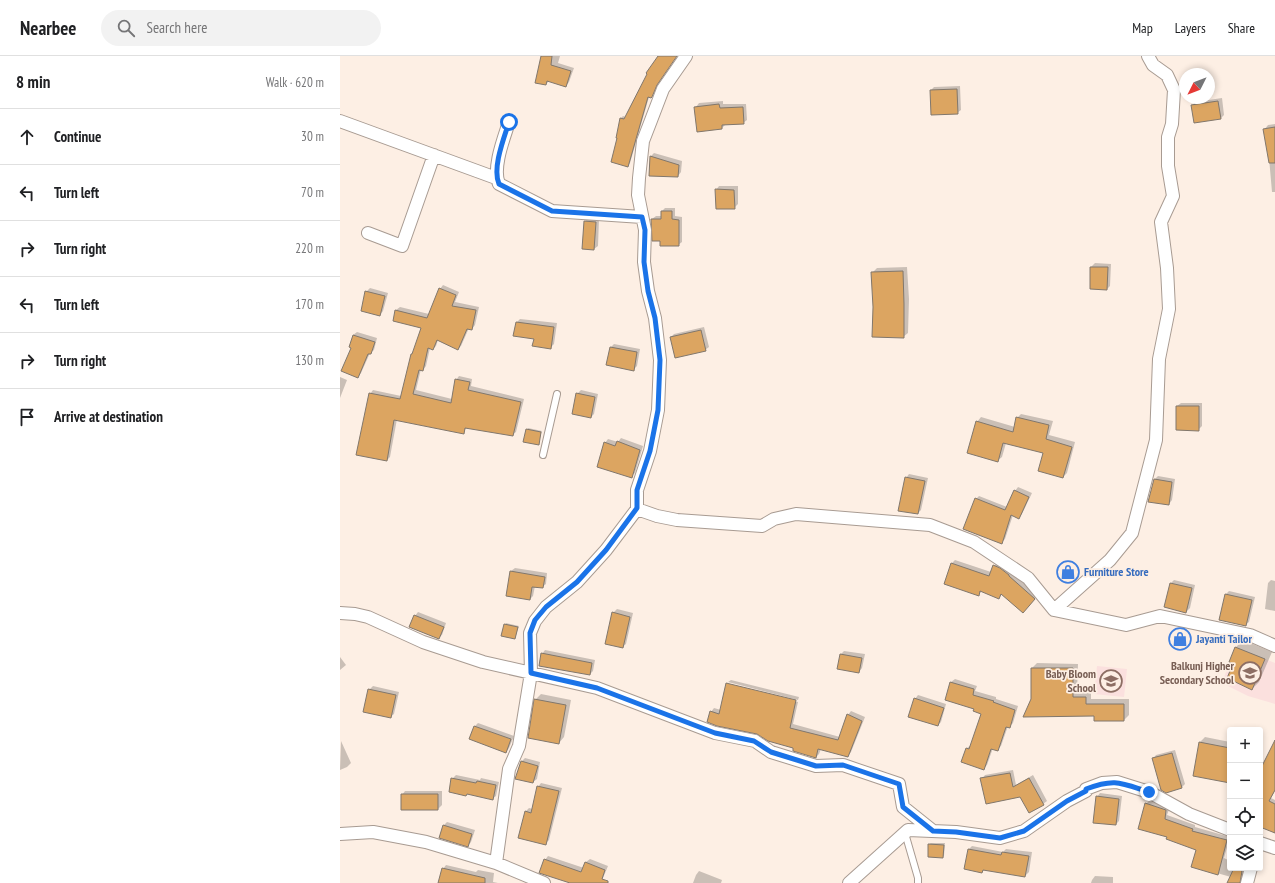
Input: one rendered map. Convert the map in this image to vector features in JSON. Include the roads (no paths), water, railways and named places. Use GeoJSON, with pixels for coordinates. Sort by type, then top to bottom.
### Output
{"type":"FeatureCollection","features":[{"type":"Feature","properties":{"kind":"street"},"geometry":{"type":"LineString","coordinates":[[496,863],[509,769],[519,746],[531,673],[530,633],[535,620],[546,607],[577,582],[606,550],[637,508],[637,490],[650,451],[658,410],[660,360],[655,318],[648,291],[644,262],[645,230],[638,195],[638,184],[643,141],[663,89],[686,56]]}},
{"type":"Feature","properties":{"kind":"street"},"geometry":{"type":"LineString","coordinates":[[1054,610],[1110,560],[1132,533],[1156,440],[1159,359],[1169,308],[1167,268],[1161,222],[1173,196],[1168,166],[1168,137],[1172,124],[1174,90],[1167,75],[1153,65],[1148,56]]}},
{"type":"Feature","properties":{"kind":"street"},"geometry":{"type":"LineString","coordinates":[[340,121],[496,178]]}},
{"type":"Feature","properties":{"kind":"street"},"geometry":{"type":"LineString","coordinates":[[509,122],[500,155],[496,178],[499,184],[552,211],[642,217]]}},
{"type":"Feature","properties":{"kind":"street"},"geometry":{"type":"LineString","coordinates":[[368,233],[402,246],[434,155]]}},
{"type":"Feature","properties":{"kind":"street"},"geometry":{"type":"LineString","coordinates":[[637,508],[657,516],[677,520],[762,526],[774,519],[796,514],[930,525],[974,542],[1028,578],[1054,610],[1126,625],[1160,616],[1250,635],[1275,646]]}},
{"type":"Feature","properties":{"kind":"street"},"geometry":{"type":"LineString","coordinates":[[340,613],[368,617],[423,642],[484,662],[597,688],[715,733],[754,741],[771,752],[816,766],[843,765],[899,784],[903,807],[933,831]]}},
{"type":"Feature","properties":{"kind":"street"},"geometry":{"type":"LineString","coordinates":[[849,883],[908,830],[956,832],[1000,838],[1024,831],[1067,801],[1086,791],[1086,789],[1102,783],[1117,782],[1149,792],[1189,814],[1227,829]]}},
{"type":"Feature","properties":{"kind":"street"},"geometry":{"type":"LineString","coordinates":[[340,834],[373,832],[426,842],[496,863],[544,883]]}},
{"type":"Feature","properties":{"kind":"street"},"geometry":{"type":"LineString","coordinates":[[1263,844],[1275,848]]}},
{"type":"Feature","properties":{"kind":"street"},"geometry":{"type":"LineString","coordinates":[[1247,883],[1250,871]]}},
{"type":"Feature","properties":{"kind":"lane"},"geometry":{"type":"LineString","coordinates":[[543,455],[557,394]]}},
{"type":"Feature","properties":{"kind":"lane"},"geometry":{"type":"LineString","coordinates":[[905,833],[918,878],[918,883]]}},
{"type":"Feature","properties":{"kind":"place","name":"Furniture Store"},"geometry":{"type":"Point","coordinates":[1068,572]}},
{"type":"Feature","properties":{"kind":"place","name":"Jayanti Tailor"},"geometry":{"type":"Point","coordinates":[1180,639]}},
{"type":"Feature","properties":{"kind":"place","name":"Balkunj Higher Secondary School"},"geometry":{"type":"Point","coordinates":[1250,673]}},
{"type":"Feature","properties":{"kind":"place","name":"Baby Bloom School"},"geometry":{"type":"Point","coordinates":[1111,681]}}]}
